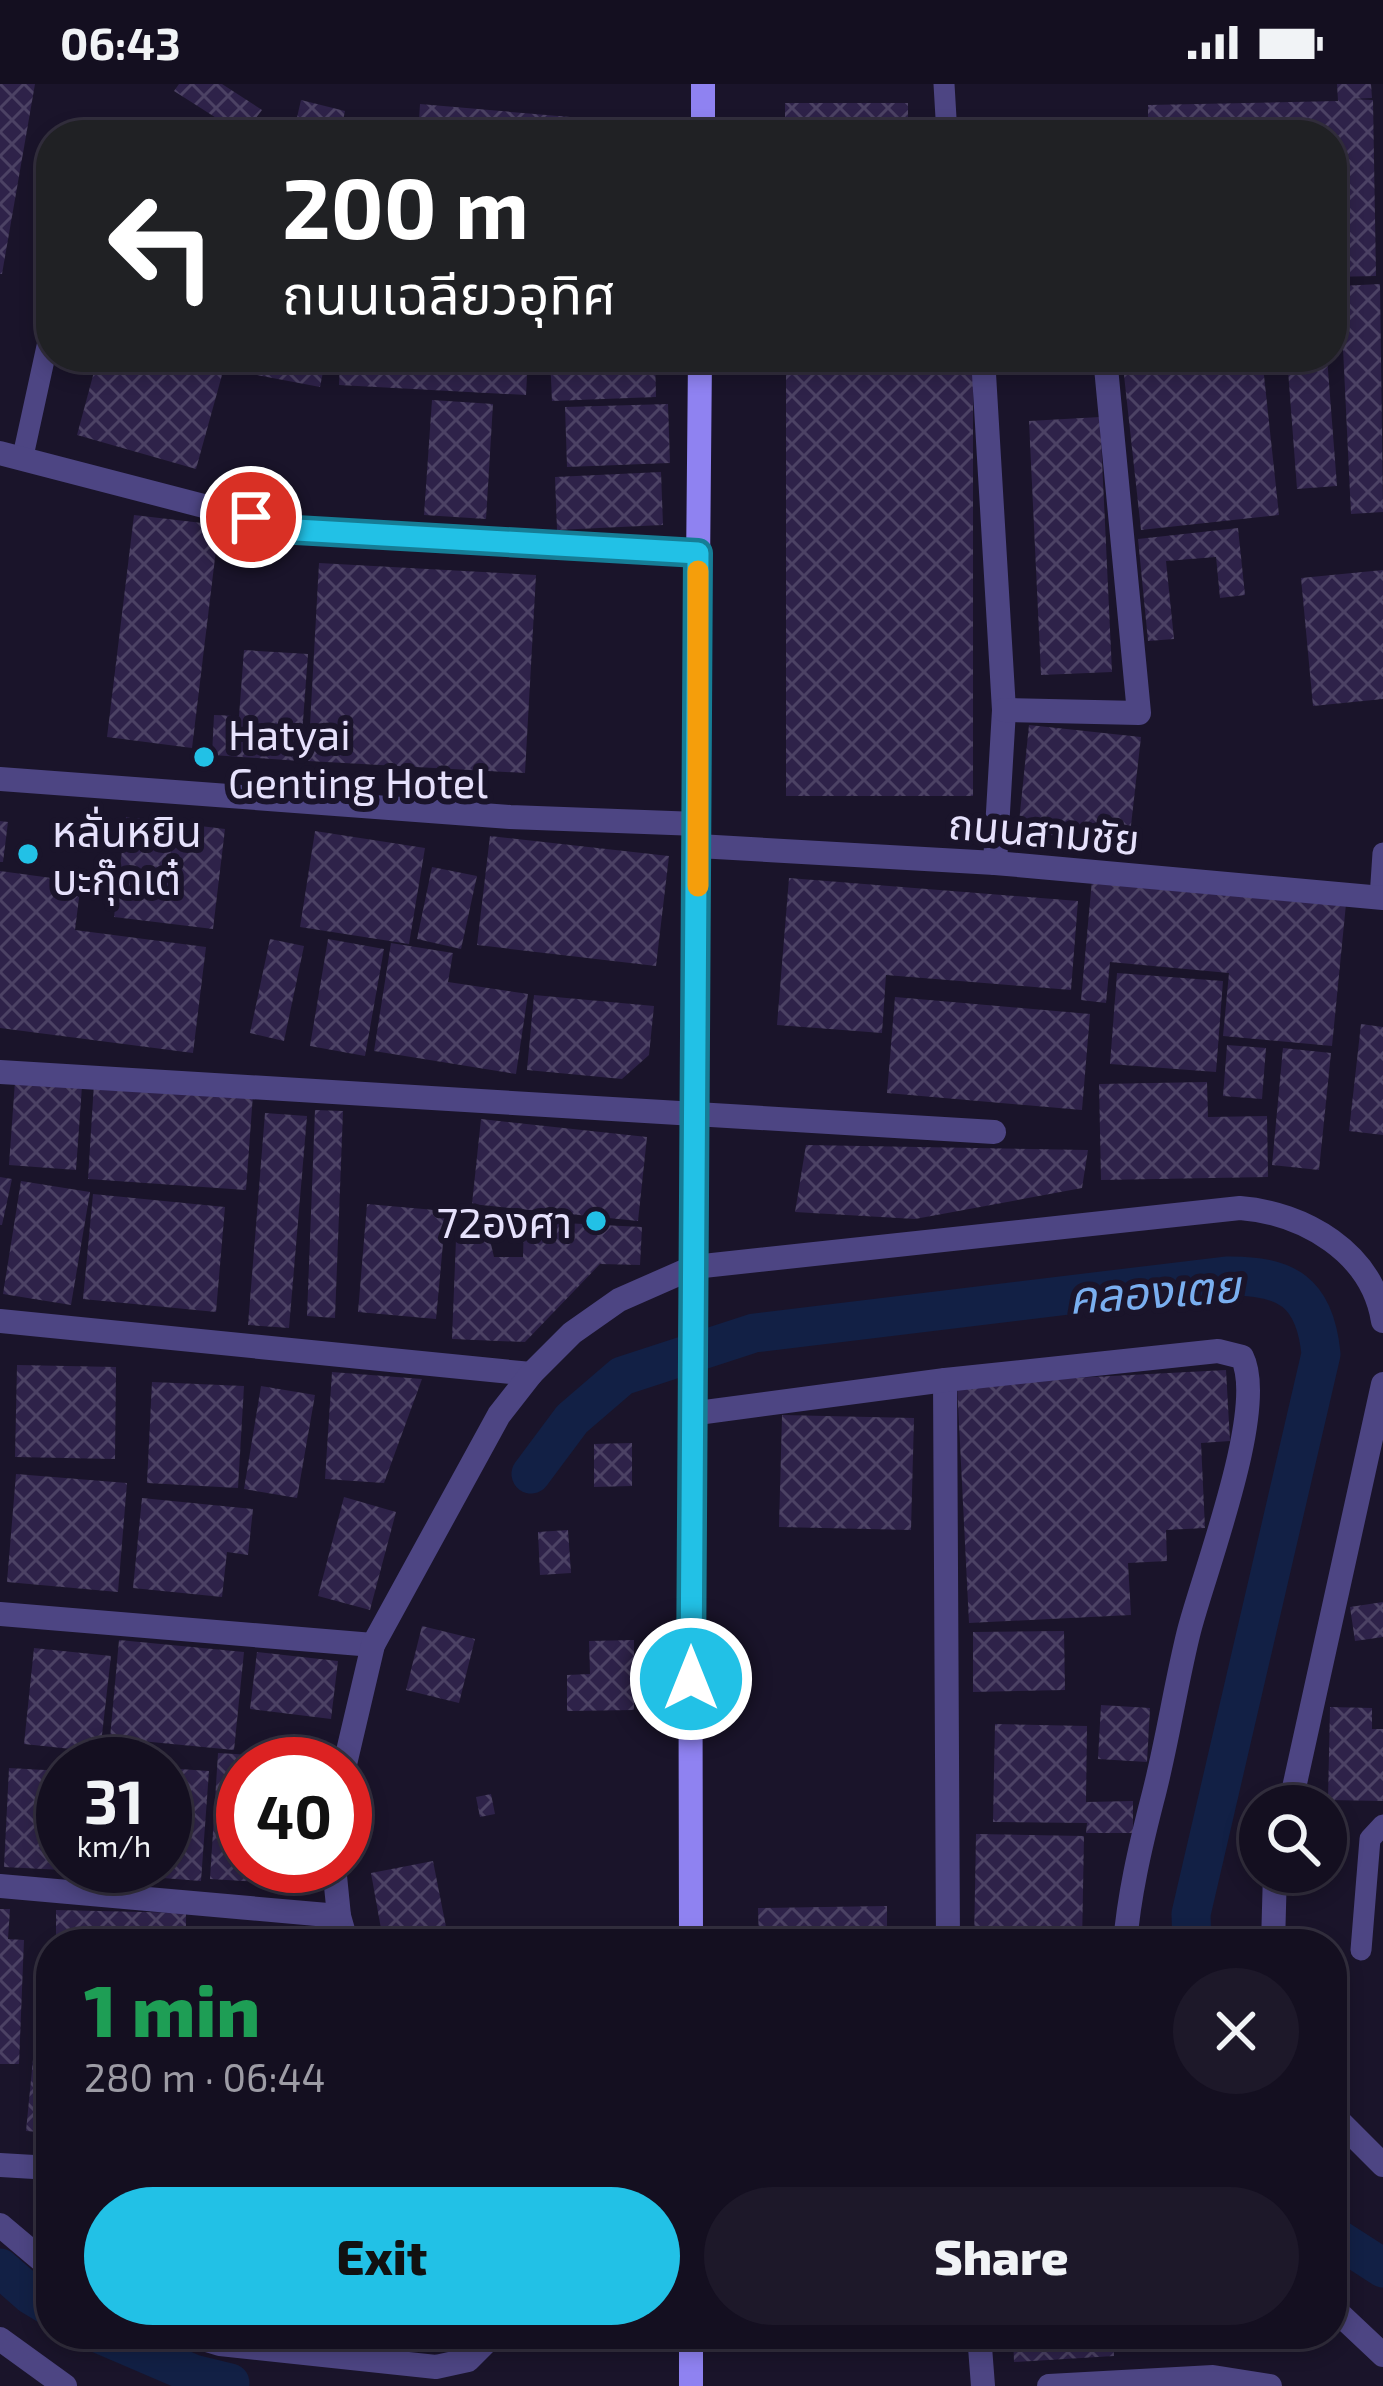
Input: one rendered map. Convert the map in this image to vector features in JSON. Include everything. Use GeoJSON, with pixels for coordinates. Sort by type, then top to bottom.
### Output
{"type":"FeatureCollection","features":[{"type":"Feature","properties":{"kind":"street"},"geometry":{"type":"LineString","coordinates":[[703,84],[703,120]]}},
{"type":"Feature","properties":{"kind":"street"},"geometry":{"type":"LineString","coordinates":[[691,1929],[690,1414],[700,372]]}},
{"type":"Feature","properties":{"kind":"street"},"geometry":{"type":"LineString","coordinates":[[984,372],[1004,710],[995,863]]}},
{"type":"Feature","properties":{"kind":"street"},"geometry":{"type":"LineString","coordinates":[[1004,710],[1139,713],[1106,372]]}},
{"type":"Feature","properties":{"kind":"street"},"geometry":{"type":"LineString","coordinates":[[12,454],[296,530],[698,553]]}},
{"type":"Feature","properties":{"kind":"street","name":"ถนนสามชัย"},"geometry":{"type":"LineString","coordinates":[[0,779],[510,817],[1381,898]]}},
{"type":"Feature","properties":{"kind":"street"},"geometry":{"type":"LineString","coordinates":[[0,1072],[994,1132]]}},
{"type":"Feature","properties":{"kind":"street"},"geometry":{"type":"LineString","coordinates":[[351,1737],[373,1645],[499,1415],[572,1333],[619,1300],[694,1268],[1240,1208],[1299,1222],[1341,1246],[1371,1286],[1383,1321]]}},
{"type":"Feature","properties":{"kind":"street"},"geometry":{"type":"LineString","coordinates":[[0,1321],[531,1374]]}},
{"type":"Feature","properties":{"kind":"street"},"geometry":{"type":"LineString","coordinates":[[690,1414],[1218,1351],[1243,1357],[1250,1396],[1236,1467],[1189,1631],[1143,1829],[1127,1929]]}},
{"type":"Feature","properties":{"kind":"street"},"geometry":{"type":"LineString","coordinates":[[945,1380],[948,1929]]}},
{"type":"Feature","properties":{"kind":"street"},"geometry":{"type":"LineString","coordinates":[[1295,1785],[1383,1384]]}},
{"type":"Feature","properties":{"kind":"street"},"geometry":{"type":"LineString","coordinates":[[0,1614],[373,1645]]}},
{"type":"Feature","properties":{"kind":"street"},"geometry":{"type":"LineString","coordinates":[[0,1886],[339,1916]]}},
{"type":"Feature","properties":{"kind":"street"},"geometry":{"type":"LineString","coordinates":[[337,1893],[343,1929]]}},
{"type":"Feature","properties":{"kind":"street"},"geometry":{"type":"LineString","coordinates":[[1273,1929],[1274,1893]]}},
{"type":"Feature","properties":{"kind":"street"},"geometry":{"type":"LineString","coordinates":[[1347,2129],[1383,2165]]}},
{"type":"Feature","properties":{"kind":"street"},"geometry":{"type":"LineString","coordinates":[[0,2165],[36,2167]]}},
{"type":"Feature","properties":{"kind":"street"},"geometry":{"type":"LineString","coordinates":[[0,2225],[36,2255]]}},
{"type":"Feature","properties":{"kind":"street"},"geometry":{"type":"LineString","coordinates":[[1347,2321],[1383,2355]]}},
{"type":"Feature","properties":{"kind":"street"},"geometry":{"type":"LineString","coordinates":[[0,2339],[65,2386]]}},
{"type":"Feature","properties":{"kind":"street"},"geometry":{"type":"LineString","coordinates":[[267,2349],[436,2367],[468,2360],[479,2349]]}},
{"type":"Feature","properties":{"kind":"street"},"geometry":{"type":"LineString","coordinates":[[691,2349],[691,2386]]}},
{"type":"Feature","properties":{"kind":"street"},"geometry":{"type":"LineString","coordinates":[[980,2349],[983,2386]]}},
{"type":"Feature","properties":{"kind":"street"},"geometry":{"type":"LineString","coordinates":[[1049,2386],[1213,2381],[1270,2386]]}},
{"type":"Feature","properties":{"kind":"lane"},"geometry":{"type":"LineString","coordinates":[[944,84],[945,120]]}},
{"type":"Feature","properties":{"kind":"lane"},"geometry":{"type":"LineString","coordinates":[[12,454],[37,372]]}},
{"type":"Feature","properties":{"kind":"lane"},"geometry":{"type":"LineString","coordinates":[[1381,898],[1383,853]]}},
{"type":"Feature","properties":{"kind":"lane"},"geometry":{"type":"LineString","coordinates":[[1361,1950],[1370,1839],[1383,1825]]}},
{"type":"Feature","properties":{"kind":"building"},"geometry":{"type":"Polygon","coordinates":[[[0,84],[35,84],[2,274],[0,274],[0,84]]]}},
{"type":"Feature","properties":{"kind":"building"},"geometry":{"type":"Polygon","coordinates":[[[179,84],[222,84],[262,110],[254,120],[219,120],[174,91],[179,84]]]}},
{"type":"Feature","properties":{"kind":"building"},"geometry":{"type":"Polygon","coordinates":[[[1337,84],[1371,84],[1372,98],[1352,99],[1373,100],[1376,276],[1347,277],[1347,120],[1148,120],[1148,105],[1338,101],[1337,84]]]}},
{"type":"Feature","properties":{"kind":"building"},"geometry":{"type":"Polygon","coordinates":[[[301,100],[345,111],[343,120],[296,120],[301,100]]]}},
{"type":"Feature","properties":{"kind":"building"},"geometry":{"type":"Polygon","coordinates":[[[785,103],[908,103],[908,120],[785,120],[785,103]]]}},
{"type":"Feature","properties":{"kind":"building"},"geometry":{"type":"Polygon","coordinates":[[[420,104],[570,117],[570,120],[419,120],[420,104]]]}},
{"type":"Feature","properties":{"kind":"building"},"geometry":{"type":"Polygon","coordinates":[[[1380,284],[1383,512],[1351,514],[1344,372],[1347,286],[1380,284]]]}},
{"type":"Feature","properties":{"kind":"building"},"geometry":{"type":"Polygon","coordinates":[[[94,372],[223,372],[196,469],[77,435],[94,372]]]}},
{"type":"Feature","properties":{"kind":"building"},"geometry":{"type":"Polygon","coordinates":[[[252,372],[323,372],[320,387],[252,372]]]}},
{"type":"Feature","properties":{"kind":"building"},"geometry":{"type":"Polygon","coordinates":[[[339,372],[527,372],[526,395],[339,385],[339,372]]]}},
{"type":"Feature","properties":{"kind":"building"},"geometry":{"type":"Polygon","coordinates":[[[551,372],[655,372],[656,397],[552,401],[551,372]]]}},
{"type":"Feature","properties":{"kind":"building"},"geometry":{"type":"Polygon","coordinates":[[[786,372],[973,372],[973,796],[786,796],[786,372]]]}},
{"type":"Feature","properties":{"kind":"building"},"geometry":{"type":"Polygon","coordinates":[[[1124,372],[1264,372],[1279,515],[1141,530],[1124,372]]]}},
{"type":"Feature","properties":{"kind":"building"},"geometry":{"type":"Polygon","coordinates":[[[1288,372],[1328,372],[1337,486],[1297,489],[1288,372]]]}},
{"type":"Feature","properties":{"kind":"building"},"geometry":{"type":"Polygon","coordinates":[[[432,400],[493,404],[486,519],[424,515],[432,400]]]}},
{"type":"Feature","properties":{"kind":"building"},"geometry":{"type":"Polygon","coordinates":[[[668,404],[670,463],[567,467],[565,407],[668,404]]]}},
{"type":"Feature","properties":{"kind":"building"},"geometry":{"type":"Polygon","coordinates":[[[1100,417],[1112,672],[1041,675],[1029,421],[1100,417]]]}},
{"type":"Feature","properties":{"kind":"building"},"geometry":{"type":"Polygon","coordinates":[[[661,472],[663,525],[557,530],[555,477],[661,472]]]}},
{"type":"Feature","properties":{"kind":"building"},"geometry":{"type":"Polygon","coordinates":[[[134,515],[219,525],[192,748],[107,737],[134,515]]]}},
{"type":"Feature","properties":{"kind":"building"},"geometry":{"type":"Polygon","coordinates":[[[1238,528],[1245,595],[1220,598],[1216,557],[1166,561],[1174,639],[1148,641],[1138,539],[1238,528]]]}},
{"type":"Feature","properties":{"kind":"building"},"geometry":{"type":"Polygon","coordinates":[[[319,563],[536,575],[525,773],[308,761],[319,563]]]}},
{"type":"Feature","properties":{"kind":"building"},"geometry":{"type":"Polygon","coordinates":[[[1383,570],[1383,699],[1313,706],[1301,578],[1383,570]]]}},
{"type":"Feature","properties":{"kind":"building"},"geometry":{"type":"Polygon","coordinates":[[[244,650],[308,654],[300,761],[212,755],[214,715],[239,716],[244,650]]]}},
{"type":"Feature","properties":{"kind":"building"},"geometry":{"type":"Polygon","coordinates":[[[1029,725],[1141,737],[1129,843],[1018,832],[1029,725]]]}},
{"type":"Feature","properties":{"kind":"building"},"geometry":{"type":"Polygon","coordinates":[[[126,817],[225,829],[213,929],[114,917],[126,817]]]}},
{"type":"Feature","properties":{"kind":"building"},"geometry":{"type":"Polygon","coordinates":[[[0,821],[8,822],[3,862],[0,862],[0,821]]]}},
{"type":"Feature","properties":{"kind":"building"},"geometry":{"type":"Polygon","coordinates":[[[315,831],[425,848],[409,944],[300,927],[315,831]]]}},
{"type":"Feature","properties":{"kind":"building"},"geometry":{"type":"Polygon","coordinates":[[[490,836],[669,856],[656,966],[477,945],[490,836]]]}},
{"type":"Feature","properties":{"kind":"building"},"geometry":{"type":"Polygon","coordinates":[[[432,867],[477,876],[461,949],[417,939],[432,867]]]}},
{"type":"Feature","properties":{"kind":"building"},"geometry":{"type":"Polygon","coordinates":[[[0,871],[81,882],[75,930],[206,947],[193,1053],[0,1028],[0,871]]]}},
{"type":"Feature","properties":{"kind":"building"},"geometry":{"type":"Polygon","coordinates":[[[789,878],[1078,901],[1071,990],[886,975],[882,1033],[777,1025],[789,878]]]}},
{"type":"Feature","properties":{"kind":"building"},"geometry":{"type":"Polygon","coordinates":[[[1092,880],[1346,904],[1332,1046],[1223,1036],[1229,973],[1110,962],[1106,1003],[1081,1000],[1092,880]]]}},
{"type":"Feature","properties":{"kind":"building"},"geometry":{"type":"Polygon","coordinates":[[[270,939],[304,946],[284,1041],[250,1033],[270,939]]]}},
{"type":"Feature","properties":{"kind":"building"},"geometry":{"type":"Polygon","coordinates":[[[328,939],[384,949],[365,1056],[310,1046],[328,939]]]}},
{"type":"Feature","properties":{"kind":"building"},"geometry":{"type":"Polygon","coordinates":[[[391,943],[453,953],[448,982],[528,994],[516,1074],[374,1051],[391,943]]]}},
{"type":"Feature","properties":{"kind":"building"},"geometry":{"type":"Polygon","coordinates":[[[1117,973],[1223,981],[1216,1072],[1110,1064],[1117,973]]]}},
{"type":"Feature","properties":{"kind":"building"},"geometry":{"type":"Polygon","coordinates":[[[534,995],[654,1006],[649,1055],[622,1079],[527,1070],[534,995]]]}},
{"type":"Feature","properties":{"kind":"building"},"geometry":{"type":"Polygon","coordinates":[[[895,997],[1090,1014],[1082,1110],[887,1093],[895,997]]]}},
{"type":"Feature","properties":{"kind":"building"},"geometry":{"type":"Polygon","coordinates":[[[1361,1024],[1383,1027],[1383,1135],[1349,1131],[1361,1024]]]}},
{"type":"Feature","properties":{"kind":"building"},"geometry":{"type":"Polygon","coordinates":[[[1227,1045],[1266,1048],[1262,1099],[1223,1096],[1227,1045]]]}},
{"type":"Feature","properties":{"kind":"building"},"geometry":{"type":"Polygon","coordinates":[[[1283,1048],[1331,1053],[1319,1170],[1272,1165],[1283,1048]]]}},
{"type":"Feature","properties":{"kind":"building"},"geometry":{"type":"Polygon","coordinates":[[[15,1081],[82,1086],[76,1170],[9,1165],[15,1081]]]}},
{"type":"Feature","properties":{"kind":"building"},"geometry":{"type":"Polygon","coordinates":[[[1207,1082],[1208,1117],[1267,1116],[1268,1177],[1101,1180],[1099,1084],[1207,1082]]]}},
{"type":"Feature","properties":{"kind":"building"},"geometry":{"type":"Polygon","coordinates":[[[94,1083],[253,1094],[246,1190],[88,1179],[94,1083]]]}},
{"type":"Feature","properties":{"kind":"building"},"geometry":{"type":"Polygon","coordinates":[[[315,1110],[343,1111],[335,1318],[307,1316],[315,1110]]]}},
{"type":"Feature","properties":{"kind":"building"},"geometry":{"type":"Polygon","coordinates":[[[265,1113],[307,1116],[289,1328],[248,1325],[265,1113]]]}},
{"type":"Feature","properties":{"kind":"building"},"geometry":{"type":"Polygon","coordinates":[[[481,1119],[647,1137],[638,1221],[472,1204],[481,1119]]]}},
{"type":"Feature","properties":{"kind":"building"},"geometry":{"type":"Polygon","coordinates":[[[806,1145],[1088,1150],[1082,1188],[915,1219],[795,1212],[806,1145]]]}},
{"type":"Feature","properties":{"kind":"building"},"geometry":{"type":"Polygon","coordinates":[[[0,1177],[12,1179],[2,1225],[0,1225],[0,1177]]]}},
{"type":"Feature","properties":{"kind":"building"},"geometry":{"type":"Polygon","coordinates":[[[21,1181],[90,1192],[71,1305],[3,1294],[21,1181]]]}},
{"type":"Feature","properties":{"kind":"building"},"geometry":{"type":"Polygon","coordinates":[[[93,1194],[225,1207],[216,1312],[83,1299],[93,1194]]]}},
{"type":"Feature","properties":{"kind":"building"},"geometry":{"type":"Polygon","coordinates":[[[367,1204],[446,1211],[436,1319],[358,1312],[367,1204]]]}},
{"type":"Feature","properties":{"kind":"building"},"geometry":{"type":"Polygon","coordinates":[[[524,1221],[642,1227],[640,1265],[600,1264],[525,1342],[452,1339],[456,1239],[490,1240],[494,1257],[523,1257],[524,1221]]]}},
{"type":"Feature","properties":{"kind":"building"},"geometry":{"type":"Polygon","coordinates":[[[17,1365],[116,1367],[115,1459],[15,1457],[17,1365]]]}},
{"type":"Feature","properties":{"kind":"building"},"geometry":{"type":"Polygon","coordinates":[[[1226,1370],[1230,1441],[1201,1443],[1205,1528],[1166,1530],[1167,1561],[1128,1563],[1131,1615],[969,1623],[957,1384],[1226,1370]]]}},
{"type":"Feature","properties":{"kind":"building"},"geometry":{"type":"Polygon","coordinates":[[[332,1372],[422,1379],[384,1483],[325,1479],[332,1372]]]}},
{"type":"Feature","properties":{"kind":"building"},"geometry":{"type":"Polygon","coordinates":[[[152,1382],[244,1386],[238,1488],[147,1483],[152,1382]]]}},
{"type":"Feature","properties":{"kind":"building"},"geometry":{"type":"Polygon","coordinates":[[[261,1386],[315,1395],[297,1498],[244,1489],[261,1386]]]}},
{"type":"Feature","properties":{"kind":"building"},"geometry":{"type":"Polygon","coordinates":[[[782,1415],[914,1418],[911,1530],[779,1527],[782,1415]]]}},
{"type":"Feature","properties":{"kind":"building"},"geometry":{"type":"Polygon","coordinates":[[[632,1443],[632,1486],[594,1487],[594,1444],[632,1443]]]}},
{"type":"Feature","properties":{"kind":"building"},"geometry":{"type":"Polygon","coordinates":[[[16,1474],[127,1483],[118,1592],[7,1582],[16,1474]]]}},
{"type":"Feature","properties":{"kind":"building"},"geometry":{"type":"Polygon","coordinates":[[[344,1497],[396,1512],[370,1610],[318,1596],[344,1497]]]}},
{"type":"Feature","properties":{"kind":"building"},"geometry":{"type":"Polygon","coordinates":[[[142,1498],[253,1509],[248,1555],[227,1552],[222,1597],[133,1588],[142,1498]]]}},
{"type":"Feature","properties":{"kind":"building"},"geometry":{"type":"Polygon","coordinates":[[[568,1530],[571,1573],[540,1575],[538,1532],[568,1530]]]}},
{"type":"Feature","properties":{"kind":"building"},"geometry":{"type":"Polygon","coordinates":[[[1383,1602],[1383,1637],[1355,1641],[1350,1607],[1383,1602]]]}},
{"type":"Feature","properties":{"kind":"building"},"geometry":{"type":"Polygon","coordinates":[[[422,1626],[475,1639],[459,1703],[406,1690],[422,1626]]]}},
{"type":"Feature","properties":{"kind":"building"},"geometry":{"type":"Polygon","coordinates":[[[1064,1631],[1065,1690],[973,1692],[973,1632],[1064,1631]]]}},
{"type":"Feature","properties":{"kind":"building"},"geometry":{"type":"Polygon","coordinates":[[[119,1640],[244,1652],[235,1737],[216,1737],[216,1748],[192,1746],[192,1737],[110,1737],[119,1640]]]}},
{"type":"Feature","properties":{"kind":"building"},"geometry":{"type":"Polygon","coordinates":[[[634,1640],[634,1710],[567,1711],[567,1675],[590,1674],[589,1641],[634,1640]]]}},
{"type":"Feature","properties":{"kind":"building"},"geometry":{"type":"Polygon","coordinates":[[[34,1648],[111,1656],[102,1737],[36,1737],[36,1745],[24,1744],[34,1648]]]}},
{"type":"Feature","properties":{"kind":"building"},"geometry":{"type":"Polygon","coordinates":[[[257,1652],[338,1661],[331,1719],[250,1709],[257,1652]]]}},
{"type":"Feature","properties":{"kind":"building"},"geometry":{"type":"Polygon","coordinates":[[[1101,1705],[1150,1708],[1147,1762],[1098,1759],[1101,1705]]]}},
{"type":"Feature","properties":{"kind":"building"},"geometry":{"type":"Polygon","coordinates":[[[1330,1707],[1372,1708],[1372,1729],[1383,1729],[1383,1801],[1347,1800],[1347,1785],[1328,1785],[1330,1707]]]}},
{"type":"Feature","properties":{"kind":"building"},"geometry":{"type":"Polygon","coordinates":[[[995,1724],[1087,1726],[1086,1802],[1133,1801],[1133,1833],[1086,1833],[1087,1823],[993,1822],[995,1724]]]}},
{"type":"Feature","properties":{"kind":"building"},"geometry":{"type":"Polygon","coordinates":[[[9,1768],[36,1770],[36,1869],[4,1867],[9,1768]]]}},
{"type":"Feature","properties":{"kind":"building"},"geometry":{"type":"Polygon","coordinates":[[[192,1770],[209,1771],[201,1881],[192,1880],[192,1770]]]}},
{"type":"Feature","properties":{"kind":"building"},"geometry":{"type":"Polygon","coordinates":[[[216,1784],[216,1879],[210,1879],[216,1784]]]}},
{"type":"Feature","properties":{"kind":"building"},"geometry":{"type":"Polygon","coordinates":[[[491,1794],[495,1814],[480,1817],[476,1797],[491,1794]]]}},
{"type":"Feature","properties":{"kind":"building"},"geometry":{"type":"Polygon","coordinates":[[[976,1834],[1084,1836],[1082,1929],[974,1929],[976,1834]]]}},
{"type":"Feature","properties":{"kind":"building"},"geometry":{"type":"Polygon","coordinates":[[[433,1861],[446,1927],[381,1929],[372,1873],[433,1861]]]}},
{"type":"Feature","properties":{"kind":"building"},"geometry":{"type":"Polygon","coordinates":[[[887,1906],[887,1929],[759,1929],[758,1908],[887,1906]]]}},
{"type":"Feature","properties":{"kind":"building"},"geometry":{"type":"Polygon","coordinates":[[[0,1909],[10,1909],[8,1939],[24,1940],[19,2064],[0,2064],[0,1909]]]}},
{"type":"Feature","properties":{"kind":"building"},"geometry":{"type":"Polygon","coordinates":[[[56,1910],[186,1913],[186,1929],[56,1929],[56,1910]]]}},
{"type":"Feature","properties":{"kind":"building"},"geometry":{"type":"Polygon","coordinates":[[[35,2039],[36,2132],[26,2131],[35,2039]]]}},
{"type":"Feature","properties":{"kind":"building"},"geometry":{"type":"Polygon","coordinates":[[[1014,2349],[1114,2349],[1114,2356],[1014,2362],[1014,2349]]]}},
{"type":"Feature","properties":{"kind":"waterway","name":"คลองเตย"},"geometry":{"type":"LineString","coordinates":[[531,1474],[572,1419],[622,1376],[754,1333],[1226,1276],[1266,1279],[1294,1291],[1312,1316],[1321,1354],[1191,1914],[1192,1929]]}},
{"type":"Feature","properties":{"kind":"waterway","name":"คลองเตย"},"geometry":{"type":"LineString","coordinates":[[1347,2245],[1383,2268]]}},
{"type":"Feature","properties":{"kind":"waterway","name":"คลองเตย"},"geometry":{"type":"LineString","coordinates":[[0,2268],[36,2298]]}},
{"type":"Feature","properties":{"kind":"waterway","name":"คลองเตย"},"geometry":{"type":"LineString","coordinates":[[135,2349],[193,2374],[230,2383]]}},
{"type":"Feature","properties":{"kind":"slow traffic"},"geometry":{"type":"LineString","coordinates":[[698,571],[698,886]]}},
{"type":"Feature","properties":{"kind":"place","name":"Hatyai Genting Hotel"},"geometry":{"type":"Point","coordinates":[204,757]}},
{"type":"Feature","properties":{"kind":"place","name":"หลั่นหยิน บะกุ๊ดเต๋"},"geometry":{"type":"Point","coordinates":[28,854]}},
{"type":"Feature","properties":{"kind":"place","name":"72องศา"},"geometry":{"type":"Point","coordinates":[596,1221]}},
{"type":"Feature","properties":{"kind":"route"},"geometry":{"type":"LineString","coordinates":[[251,517],[296,530],[698,553],[691,1679]]}}]}
